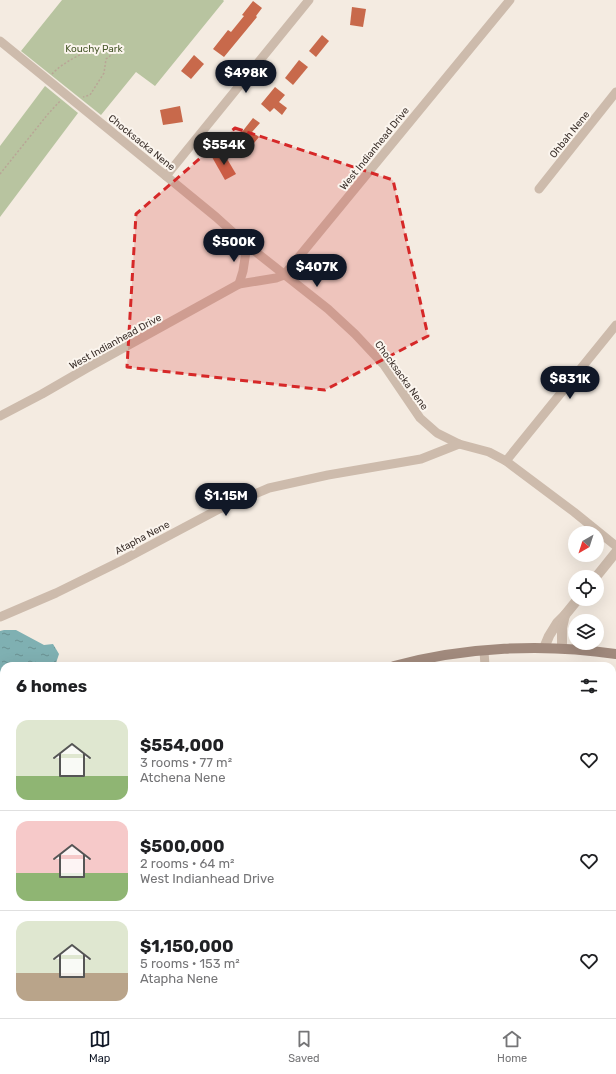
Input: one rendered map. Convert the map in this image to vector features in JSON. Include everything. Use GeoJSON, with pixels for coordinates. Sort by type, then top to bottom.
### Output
{"type":"FeatureCollection","features":[{"type":"Feature","properties":{"kind":"main road"},"geometry":{"type":"LineString","coordinates":[[413,662],[441,656],[484,651],[544,648],[562,648],[616,654]]}},
{"type":"Feature","properties":{"kind":"street"},"geometry":{"type":"LineString","coordinates":[[166,176],[309,0]]}},
{"type":"Feature","properties":{"kind":"street","name":"West Indianhead Drive"},"geometry":{"type":"LineString","coordinates":[[0,416],[239,284],[276,278],[284,275],[510,0]]}},
{"type":"Feature","properties":{"kind":"street","name":"Chocksacka Nene"},"geometry":{"type":"LineString","coordinates":[[0,41],[216,217],[247,245],[328,310],[355,334],[371,349],[384,365],[420,418],[438,433],[459,444],[489,452],[506,460],[616,546]]}},
{"type":"Feature","properties":{"kind":"street","name":"Ohbah Nene"},"geometry":{"type":"LineString","coordinates":[[539,189],[616,92]]}},
{"type":"Feature","properties":{"kind":"street"},"geometry":{"type":"LineString","coordinates":[[239,284],[243,271],[247,245]]}},
{"type":"Feature","properties":{"kind":"street"},"geometry":{"type":"LineString","coordinates":[[506,460],[616,325]]}},
{"type":"Feature","properties":{"kind":"street","name":"Atapha Nene"},"geometry":{"type":"LineString","coordinates":[[0,617],[56,593],[121,561],[218,509],[262,491],[328,475],[421,459],[459,444]]}},
{"type":"Feature","properties":{"kind":"street"},"geometry":{"type":"LineString","coordinates":[[602,570],[616,552]]}},
{"type":"Feature","properties":{"kind":"street"},"geometry":{"type":"LineString","coordinates":[[544,648],[557,623],[572,606]]}},
{"type":"Feature","properties":{"kind":"street"},"geometry":{"type":"LineString","coordinates":[[562,648],[562,628],[565,615]]}},
{"type":"Feature","properties":{"kind":"street"},"geometry":{"type":"LineString","coordinates":[[484,651],[485,662]]}},
{"type":"Feature","properties":{"kind":"path"},"geometry":{"type":"LineString","coordinates":[[0,174],[48,114],[70,98],[90,95],[104,73],[106,59],[115,52],[107,44],[92,49],[58,68],[46,79]]}},
{"type":"Feature","properties":{"kind":"highlighted area"},"geometry":{"type":"Polygon","coordinates":[[[235,128],[393,180],[428,336],[325,390],[127,367],[136,214],[235,128]]]}},
{"type":"Feature","properties":{"kind":"green space","name":"Kouchy Park"},"geometry":{"type":"Polygon","coordinates":[[[62,0],[224,1],[155,86],[136,72],[101,115],[21,51],[62,0]]]}},
{"type":"Feature","properties":{"kind":"green space"},"geometry":{"type":"Polygon","coordinates":[[[45,86],[78,113],[0,217],[0,146],[45,86]]]}},
{"type":"Feature","properties":{"kind":"water"},"geometry":{"type":"Polygon","coordinates":[[[16,630],[44,645],[53,644],[59,654],[56,662],[0,662],[0,631],[16,630]]]}},
{"type":"Feature","properties":{"kind":"building"},"geometry":{"type":"Polygon","coordinates":[[[253,1],[262,8],[256,16],[257,17],[224,57],[213,49],[228,30],[231,32],[244,16],[242,15],[253,1]]]}},
{"type":"Feature","properties":{"kind":"building"},"geometry":{"type":"Polygon","coordinates":[[[352,7],[366,9],[363,27],[350,25],[352,7]]]}},
{"type":"Feature","properties":{"kind":"building"},"geometry":{"type":"Polygon","coordinates":[[[322,35],[329,41],[316,57],[309,51],[322,35]]]}},
{"type":"Feature","properties":{"kind":"building"},"geometry":{"type":"Polygon","coordinates":[[[194,55],[204,64],[191,79],[181,71],[194,55]]]}},
{"type":"Feature","properties":{"kind":"building"},"geometry":{"type":"Polygon","coordinates":[[[299,60],[308,67],[293,85],[285,78],[299,60]]]}},
{"type":"Feature","properties":{"kind":"building"},"geometry":{"type":"Polygon","coordinates":[[[275,87],[285,95],[279,102],[287,108],[282,115],[274,108],[270,112],[261,104],[275,87]]]}},
{"type":"Feature","properties":{"kind":"building"},"geometry":{"type":"Polygon","coordinates":[[[180,106],[183,122],[163,125],[160,110],[180,106]]]}},
{"type":"Feature","properties":{"kind":"building"},"geometry":{"type":"Polygon","coordinates":[[[253,118],[260,123],[252,132],[259,137],[254,143],[248,138],[245,142],[238,137],[253,118]]]}},
{"type":"Feature","properties":{"kind":"building"},"geometry":{"type":"Polygon","coordinates":[[[223,152],[236,174],[225,180],[212,157],[223,152]]]}}]}
